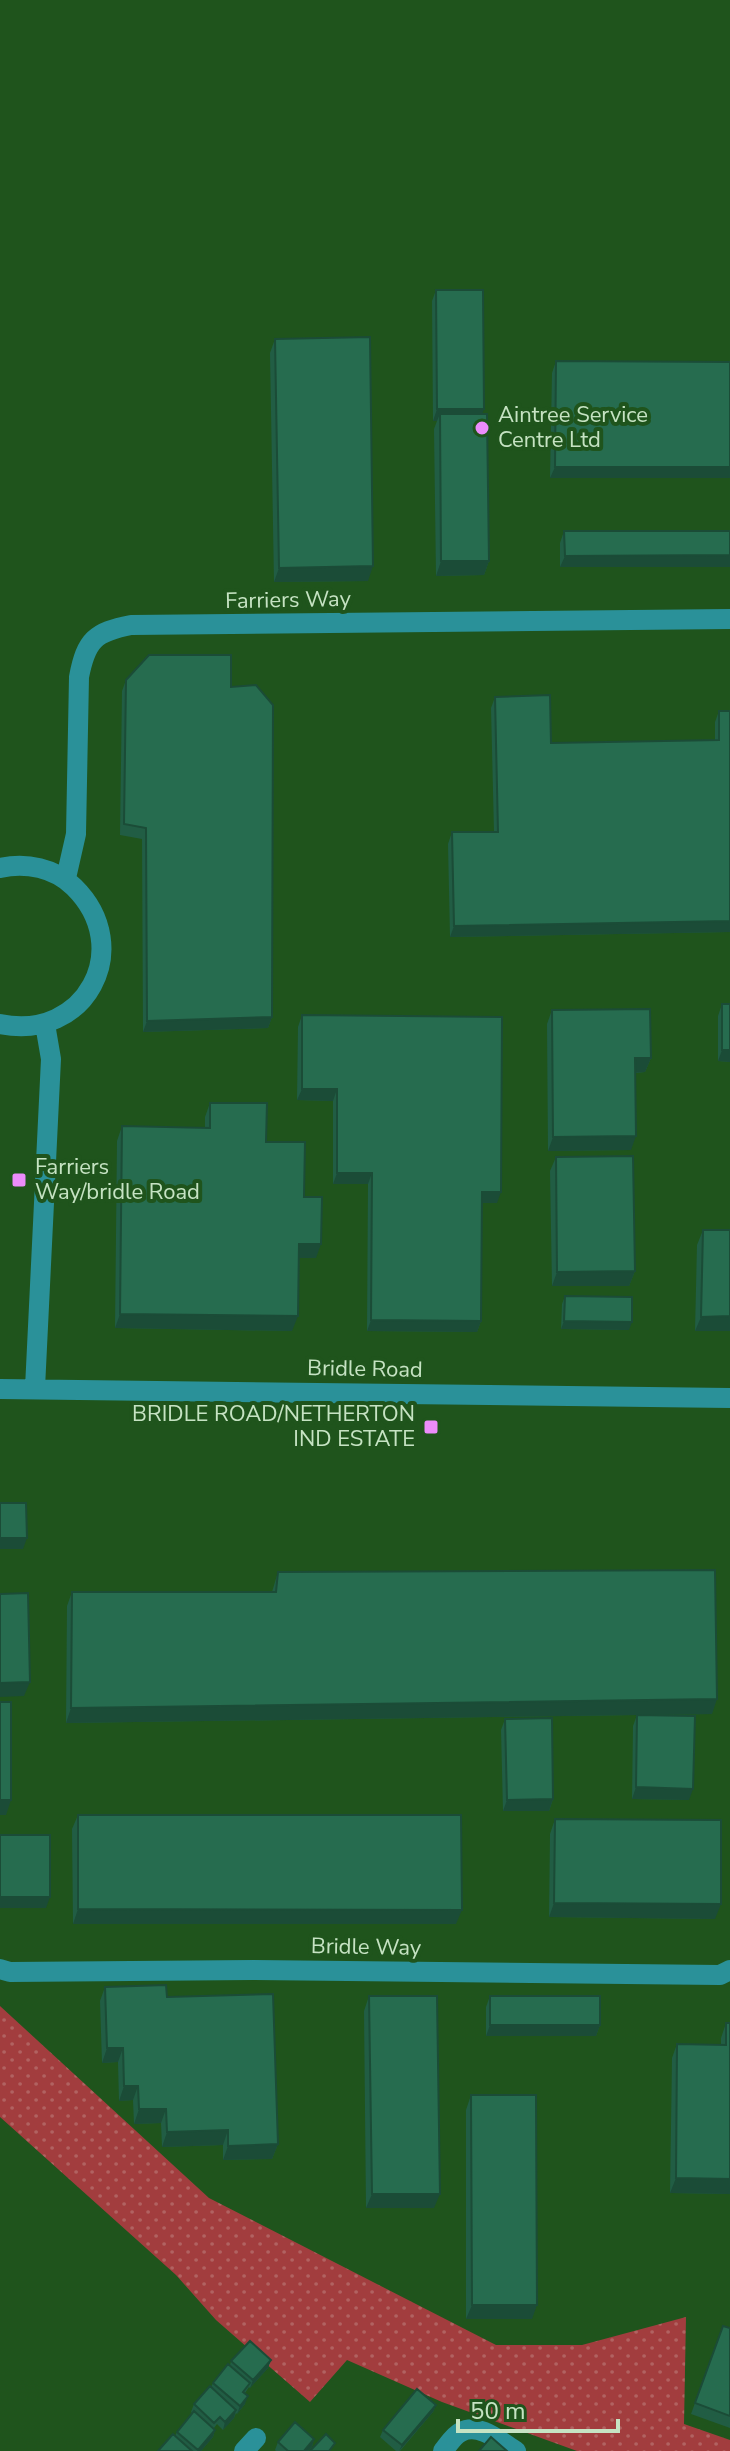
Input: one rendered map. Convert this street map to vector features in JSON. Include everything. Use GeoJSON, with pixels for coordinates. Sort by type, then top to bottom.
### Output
{"type":"FeatureCollection","features":[{"type":"Feature","properties":{"kind":"street","name":"Farriers Way"},"geometry":{"type":"LineString","coordinates":[[66,878],[76,834],[79,677],[84,652],[106,630],[131,625],[730,619]]}},
{"type":"Feature","properties":{"kind":"street"},"geometry":{"type":"LineString","coordinates":[[0,868],[43,868],[66,878],[89,901],[101,929],[103,949],[97,977],[83,1000],[70,1012],[45,1024],[15,1028],[0,1024]]}},
{"type":"Feature","properties":{"kind":"street"},"geometry":{"type":"LineString","coordinates":[[35,1388],[51,1059],[45,1024]]}},
{"type":"Feature","properties":{"kind":"street","name":"Bridle Road"},"geometry":{"type":"LineString","coordinates":[[0,1389],[730,1398]]}},
{"type":"Feature","properties":{"kind":"street","name":"Bridle Way"},"geometry":{"type":"LineString","coordinates":[[0,1969],[10,1972],[253,1970],[720,1975],[730,1970]]}},
{"type":"Feature","properties":{"kind":"street"},"geometry":{"type":"LineString","coordinates":[[443,2451],[459,2433],[473,2429],[491,2435],[516,2451]]}},
{"type":"Feature","properties":{"kind":"shaded area"},"geometry":{"type":"Polygon","coordinates":[[[0,2006],[209,2198],[496,2345],[582,2345],[686,2317],[684,2424],[730,2440],[730,2451],[577,2451],[442,2402],[347,2360],[310,2402],[216,2320],[176,2275],[0,2117],[0,2006]]]}},
{"type":"Feature","properties":{"kind":"building"},"geometry":{"type":"Polygon","coordinates":[[[436,290],[483,290],[484,409],[437,409],[436,290]]]}},
{"type":"Feature","properties":{"kind":"building"},"geometry":{"type":"Polygon","coordinates":[[[370,337],[373,566],[279,568],[275,339],[370,337]]]}},
{"type":"Feature","properties":{"kind":"building"},"geometry":{"type":"Polygon","coordinates":[[[556,361],[730,362],[730,467],[555,467],[556,361]]]}},
{"type":"Feature","properties":{"kind":"building"},"geometry":{"type":"Polygon","coordinates":[[[440,414],[487,414],[489,561],[441,561],[440,414]]]}},
{"type":"Feature","properties":{"kind":"building"},"geometry":{"type":"Polygon","coordinates":[[[564,531],[730,531],[730,555],[565,556],[564,531]]]}},
{"type":"Feature","properties":{"kind":"building"},"geometry":{"type":"Polygon","coordinates":[[[149,655],[231,655],[231,687],[256,685],[273,705],[272,1017],[147,1021],[146,828],[124,824],[126,680],[149,655]]]}},
{"type":"Feature","properties":{"kind":"building"},"geometry":{"type":"Polygon","coordinates":[[[550,695],[551,743],[719,740],[719,711],[730,711],[730,921],[454,926],[452,832],[498,832],[495,697],[550,695]]]}},
{"type":"Feature","properties":{"kind":"building"},"geometry":{"type":"Polygon","coordinates":[[[722,1004],[730,1004],[730,1050],[722,1050],[722,1004]]]}},
{"type":"Feature","properties":{"kind":"building"},"geometry":{"type":"Polygon","coordinates":[[[650,1009],[651,1058],[635,1058],[636,1136],[553,1137],[552,1010],[650,1009]]]}},
{"type":"Feature","properties":{"kind":"building"},"geometry":{"type":"Polygon","coordinates":[[[302,1015],[502,1017],[501,1192],[482,1192],[481,1321],[371,1320],[372,1173],[337,1173],[337,1089],[302,1089],[302,1015]]]}},
{"type":"Feature","properties":{"kind":"building"},"geometry":{"type":"Polygon","coordinates":[[[210,1103],[267,1103],[266,1142],[305,1142],[304,1197],[322,1197],[321,1244],[299,1244],[298,1316],[120,1314],[122,1126],[210,1128],[210,1103]]]}},
{"type":"Feature","properties":{"kind":"building"},"geometry":{"type":"Polygon","coordinates":[[[633,1156],[635,1271],[557,1272],[556,1157],[633,1156]]]}},
{"type":"Feature","properties":{"kind":"building"},"geometry":{"type":"Polygon","coordinates":[[[703,1230],[730,1230],[730,1316],[701,1317],[703,1230]]]}},
{"type":"Feature","properties":{"kind":"building"},"geometry":{"type":"Polygon","coordinates":[[[565,1296],[632,1297],[632,1322],[564,1321],[565,1296]]]}},
{"type":"Feature","properties":{"kind":"building"},"geometry":{"type":"Polygon","coordinates":[[[0,1503],[26,1503],[27,1538],[0,1538],[0,1503]]]}},
{"type":"Feature","properties":{"kind":"building"},"geometry":{"type":"Polygon","coordinates":[[[715,1570],[717,1699],[71,1708],[72,1592],[276,1592],[278,1572],[715,1570]]]}},
{"type":"Feature","properties":{"kind":"building"},"geometry":{"type":"Polygon","coordinates":[[[28,1593],[30,1682],[0,1683],[0,1594],[28,1593]]]}},
{"type":"Feature","properties":{"kind":"building"},"geometry":{"type":"Polygon","coordinates":[[[0,1702],[11,1702],[11,1800],[0,1800],[0,1702]]]}},
{"type":"Feature","properties":{"kind":"building"},"geometry":{"type":"Polygon","coordinates":[[[637,1715],[695,1716],[693,1789],[636,1787],[637,1715]]]}},
{"type":"Feature","properties":{"kind":"building"},"geometry":{"type":"Polygon","coordinates":[[[552,1718],[553,1799],[507,1800],[505,1719],[552,1718]]]}},
{"type":"Feature","properties":{"kind":"building"},"geometry":{"type":"Polygon","coordinates":[[[78,1815],[461,1815],[462,1910],[78,1909],[78,1815]]]}},
{"type":"Feature","properties":{"kind":"building"},"geometry":{"type":"Polygon","coordinates":[[[555,1819],[721,1820],[721,1904],[554,1903],[555,1819]]]}},
{"type":"Feature","properties":{"kind":"building"},"geometry":{"type":"Polygon","coordinates":[[[0,1835],[50,1835],[50,1897],[0,1897],[0,1835]]]}},
{"type":"Feature","properties":{"kind":"building"},"geometry":{"type":"Polygon","coordinates":[[[166,1985],[167,1997],[273,1994],[278,2144],[228,2146],[228,2130],[167,2132],[166,2109],[139,2109],[138,2086],[124,2086],[123,2048],[107,2048],[105,1987],[166,1985]]]}},
{"type":"Feature","properties":{"kind":"building"},"geometry":{"type":"Polygon","coordinates":[[[369,1996],[437,1996],[440,2194],[372,2194],[369,1996]]]}},
{"type":"Feature","properties":{"kind":"building"},"geometry":{"type":"Polygon","coordinates":[[[490,1996],[600,1996],[600,2025],[490,2025],[490,1996]]]}},
{"type":"Feature","properties":{"kind":"building"},"geometry":{"type":"Polygon","coordinates":[[[726,2023],[730,2023],[730,2179],[676,2178],[677,2044],[726,2045],[726,2023]]]}},
{"type":"Feature","properties":{"kind":"building"},"geometry":{"type":"Polygon","coordinates":[[[471,2095],[536,2095],[537,2305],[472,2305],[471,2095]]]}},
{"type":"Feature","properties":{"kind":"building"},"geometry":{"type":"Polygon","coordinates":[[[723,2326],[730,2328],[730,2416],[695,2403],[723,2326]]]}},
{"type":"Feature","properties":{"kind":"building"},"geometry":{"type":"Polygon","coordinates":[[[250,2341],[271,2360],[253,2380],[231,2361],[250,2341]]]}},
{"type":"Feature","properties":{"kind":"building"},"geometry":{"type":"Polygon","coordinates":[[[228,2364],[250,2383],[243,2392],[248,2396],[240,2406],[213,2383],[228,2364]]]}},
{"type":"Feature","properties":{"kind":"building"},"geometry":{"type":"Polygon","coordinates":[[[210,2386],[236,2410],[225,2422],[220,2417],[214,2423],[194,2404],[210,2386]]]}},
{"type":"Feature","properties":{"kind":"building"},"geometry":{"type":"Polygon","coordinates":[[[417,2389],[436,2405],[402,2445],[383,2430],[417,2389]]]}},
{"type":"Feature","properties":{"kind":"building"},"geometry":{"type":"Polygon","coordinates":[[[194,2411],[215,2430],[198,2450],[177,2432],[194,2411]]]}},
{"type":"Feature","properties":{"kind":"building"},"geometry":{"type":"Polygon","coordinates":[[[295,2422],[314,2439],[304,2451],[288,2451],[278,2442],[295,2422]]]}},
{"type":"Feature","properties":{"kind":"building"},"geometry":{"type":"Polygon","coordinates":[[[173,2434],[192,2451],[158,2451],[173,2434]]]}},
{"type":"Feature","properties":{"kind":"building"},"geometry":{"type":"Polygon","coordinates":[[[326,2434],[335,2443],[329,2451],[310,2451],[326,2434]]]}},
{"type":"Feature","properties":{"kind":"building"},"geometry":{"type":"Polygon","coordinates":[[[491,2437],[507,2451],[479,2451],[491,2437]]]}},
{"type":"Feature","properties":{"kind":"place","name":"Aintree Service Centre Ltd"},"geometry":{"type":"Point","coordinates":[482,428]}},
{"type":"Feature","properties":{"kind":"place","name":"Farriers Way/bridle Road"},"geometry":{"type":"Point","coordinates":[19,1180]}},
{"type":"Feature","properties":{"kind":"place","name":"BRIDLE ROAD/NETHERTON IND ESTATE"},"geometry":{"type":"Point","coordinates":[431,1427]}}]}
